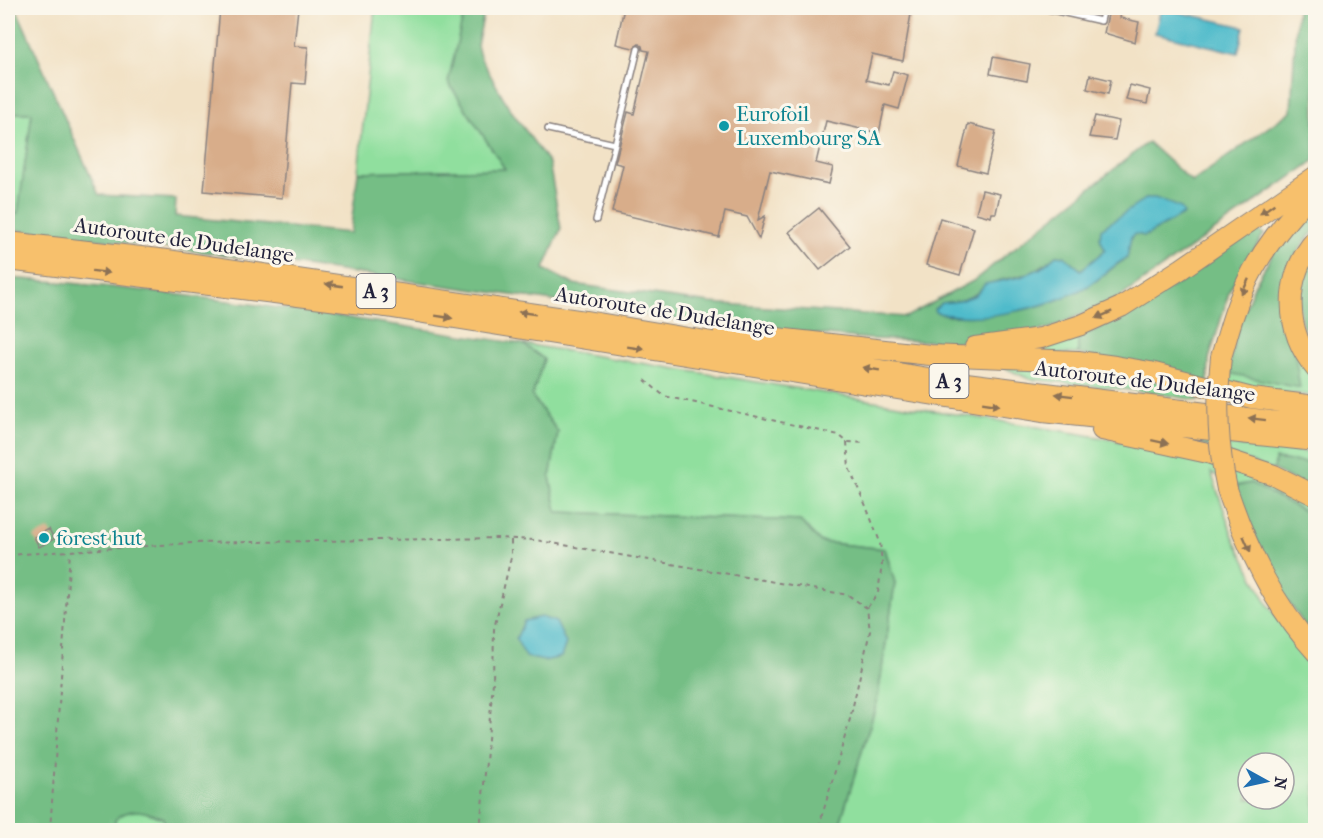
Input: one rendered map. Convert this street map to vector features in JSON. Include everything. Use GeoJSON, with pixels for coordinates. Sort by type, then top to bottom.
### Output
{"type":"FeatureCollection","features":[{"type":"Feature","properties":{"kind":"highway","name":"A 3"},"geometry":{"type":"LineString","coordinates":[[873,348],[952,348],[1002,344],[1041,338],[1081,325],[1121,307],[1316,176]]}},
{"type":"Feature","properties":{"kind":"highway"},"geometry":{"type":"LineString","coordinates":[[1316,189],[1280,229],[1256,264],[1240,299],[1221,357],[1216,410],[1219,447],[1227,489],[1240,528],[1258,568],[1290,619],[1316,652]]}},
{"type":"Feature","properties":{"kind":"highway"},"geometry":{"type":"LineString","coordinates":[[1316,239],[1306,250],[1298,267],[1292,289],[1291,308],[1295,332],[1305,357],[1316,369]]}},
{"type":"Feature","properties":{"kind":"highway","name":"Autoroute de Dudelange"},"geometry":{"type":"LineString","coordinates":[[8,242],[167,260],[585,321],[934,379],[1316,424]]}},
{"type":"Feature","properties":{"kind":"highway","name":"Autoroute de Dudelange"},"geometry":{"type":"LineString","coordinates":[[8,262],[43,264],[386,307],[1042,412],[1316,441]]}},
{"type":"Feature","properties":{"kind":"highway","name":"A 3"},"geometry":{"type":"LineString","coordinates":[[585,321],[706,330],[930,355],[1078,361],[1150,372],[1252,398],[1316,406]]}},
{"type":"Feature","properties":{"kind":"highway","name":"A 3"},"geometry":{"type":"LineString","coordinates":[[1042,412],[1091,427],[1208,453],[1274,475],[1316,496]]}},
{"type":"Feature","properties":{"kind":"lane"},"geometry":{"type":"LineString","coordinates":[[1043,8],[1101,21],[1104,8]]}},
{"type":"Feature","properties":{"kind":"lane"},"geometry":{"type":"LineString","coordinates":[[596,220],[638,49]]}},
{"type":"Feature","properties":{"kind":"lane"},"geometry":{"type":"LineString","coordinates":[[548,129],[615,144]]}},
{"type":"Feature","properties":{"kind":"path"},"geometry":{"type":"LineString","coordinates":[[645,380],[663,396],[839,435],[848,442],[865,443]]}},
{"type":"Feature","properties":{"kind":"path"},"geometry":{"type":"LineString","coordinates":[[818,831],[850,719],[870,631],[867,608],[878,593],[882,564],[880,542],[849,468],[848,442]]}},
{"type":"Feature","properties":{"kind":"path"},"geometry":{"type":"LineString","coordinates":[[8,555],[192,543],[511,538],[535,540],[848,595],[867,608]]}},
{"type":"Feature","properties":{"kind":"path"},"geometry":{"type":"LineString","coordinates":[[480,831],[493,682],[494,629],[511,557],[511,538]]}},
{"type":"Feature","properties":{"kind":"path"},"geometry":{"type":"LineString","coordinates":[[51,831],[70,551]]}},
{"type":"Feature","properties":{"kind":"green space"},"geometry":{"type":"Polygon","coordinates":[[[8,8],[16,8],[99,195],[176,199],[175,216],[350,233],[358,172],[505,169],[448,82],[465,8],[485,8],[477,45],[480,57],[510,109],[549,163],[561,229],[544,269],[573,284],[710,303],[906,317],[973,281],[1148,142],[1192,182],[1291,111],[1297,8],[1315,8],[1315,160],[1120,297],[1051,328],[1002,339],[953,342],[870,339],[707,324],[219,254],[8,229],[8,213],[18,213],[32,113],[8,113],[8,8]],[[1183,214],[1100,238],[1106,250],[1081,270],[1064,256],[1056,255],[1031,272],[988,284],[966,299],[942,303],[948,316],[1003,312],[1054,300],[1099,279],[1127,258],[1131,237],[1135,234],[1145,236],[1183,214]]]}},
{"type":"Feature","properties":{"kind":"green space"},"geometry":{"type":"Polygon","coordinates":[[[375,8],[465,8],[449,82],[505,169],[358,172],[375,8]]]}},
{"type":"Feature","properties":{"kind":"green space"},"geometry":{"type":"Polygon","coordinates":[[[8,113],[32,113],[18,214],[8,213],[8,113]]]}},
{"type":"Feature","properties":{"kind":"green space"},"geometry":{"type":"Polygon","coordinates":[[[1315,203],[1315,230],[1301,247],[1291,265],[1284,284],[1281,306],[1283,320],[1295,353],[1300,388],[1228,373],[1237,328],[1255,284],[1282,238],[1315,203]]]}},
{"type":"Feature","properties":{"kind":"green space"},"geometry":{"type":"Polygon","coordinates":[[[1253,228],[1264,234],[1230,289],[1209,359],[1208,382],[1078,354],[1078,335],[1091,332],[1186,279],[1253,228]]]}},
{"type":"Feature","properties":{"kind":"green space"},"geometry":{"type":"Polygon","coordinates":[[[1315,256],[1315,356],[1302,325],[1299,303],[1304,278],[1315,256]]]}},
{"type":"Feature","properties":{"kind":"green space"},"geometry":{"type":"Polygon","coordinates":[[[8,278],[201,298],[523,344],[544,359],[532,396],[558,432],[550,477],[557,512],[800,521],[821,542],[885,549],[895,583],[877,702],[838,830],[163,830],[164,818],[133,811],[115,820],[115,830],[8,830],[8,278]]]}},
{"type":"Feature","properties":{"kind":"green space"},"geometry":{"type":"Polygon","coordinates":[[[1078,335],[1078,354],[1023,352],[1022,348],[1078,335]]]}},
{"type":"Feature","properties":{"kind":"green space"},"geometry":{"type":"Polygon","coordinates":[[[1292,343],[1315,376],[1315,396],[1227,386],[1228,373],[1292,343]]]}},
{"type":"Feature","properties":{"kind":"green space"},"geometry":{"type":"Polygon","coordinates":[[[523,344],[1136,445],[1182,455],[1228,469],[1315,504],[1315,517],[1251,483],[1233,486],[1211,472],[1233,537],[1268,605],[1315,666],[1315,830],[838,830],[877,702],[895,583],[885,549],[821,542],[800,521],[557,512],[550,477],[558,432],[532,396],[544,359],[523,344]]]}},
{"type":"Feature","properties":{"kind":"green space"},"geometry":{"type":"Polygon","coordinates":[[[1001,366],[1077,369],[1141,378],[1198,393],[1198,400],[1150,392],[1029,379],[1001,366]]]}},
{"type":"Feature","properties":{"kind":"green space"},"geometry":{"type":"Polygon","coordinates":[[[1189,441],[1315,453],[1315,464],[1276,459],[1274,470],[1189,441]]]}},
{"type":"Feature","properties":{"kind":"green space"},"geometry":{"type":"Polygon","coordinates":[[[1275,459],[1315,464],[1315,491],[1274,470],[1275,459]]]}},
{"type":"Feature","properties":{"kind":"green space"},"geometry":{"type":"Polygon","coordinates":[[[1251,483],[1315,517],[1315,640],[1276,584],[1233,487],[1251,483]]]}},
{"type":"Feature","properties":{"kind":"green space"},"geometry":{"type":"Polygon","coordinates":[[[138,809],[164,819],[163,830],[115,830],[115,820],[120,815],[138,809]]]}},
{"type":"Feature","properties":{"kind":"water"},"geometry":{"type":"Polygon","coordinates":[[[1161,8],[1244,27],[1238,53],[1155,33],[1161,8]]]}},
{"type":"Feature","properties":{"kind":"water"},"geometry":{"type":"Polygon","coordinates":[[[1147,198],[1155,198],[1181,208],[1184,214],[1145,236],[1135,234],[1131,237],[1127,258],[1090,285],[1055,300],[1014,312],[972,316],[935,312],[934,309],[942,303],[959,301],[976,295],[985,284],[1020,277],[1041,268],[1056,255],[1064,256],[1081,270],[1105,250],[1100,238],[1101,229],[1147,198]]]}},
{"type":"Feature","properties":{"kind":"water"},"geometry":{"type":"Polygon","coordinates":[[[541,617],[556,622],[566,643],[561,657],[544,661],[526,657],[516,639],[524,621],[541,617]]]}},
{"type":"Feature","properties":{"kind":"building"},"geometry":{"type":"Polygon","coordinates":[[[220,8],[298,8],[294,46],[308,47],[305,84],[292,83],[282,198],[204,191],[220,8]]]}},
{"type":"Feature","properties":{"kind":"building","name":"Eurofoil Luxembourg SA"},"geometry":{"type":"Polygon","coordinates":[[[624,8],[912,8],[903,61],[872,54],[866,80],[889,85],[893,71],[908,75],[899,109],[885,105],[879,133],[826,121],[816,163],[833,167],[829,184],[770,171],[758,220],[765,216],[759,239],[747,217],[725,212],[719,237],[612,212],[623,165],[615,163],[628,112],[634,114],[649,51],[643,50],[639,44],[633,48],[616,44],[624,8]]]}},
{"type":"Feature","properties":{"kind":"building"},"geometry":{"type":"Polygon","coordinates":[[[1109,10],[1121,12],[1120,18],[1139,22],[1135,42],[1104,33],[1109,10]]]}},
{"type":"Feature","properties":{"kind":"building"},"geometry":{"type":"Polygon","coordinates":[[[993,57],[1030,64],[1027,81],[990,74],[993,57]]]}},
{"type":"Feature","properties":{"kind":"building"},"geometry":{"type":"Polygon","coordinates":[[[1090,75],[1111,80],[1108,94],[1087,89],[1090,75]]]}},
{"type":"Feature","properties":{"kind":"building"},"geometry":{"type":"Polygon","coordinates":[[[1130,85],[1150,90],[1147,104],[1126,100],[1130,85]]]}},
{"type":"Feature","properties":{"kind":"building"},"geometry":{"type":"Polygon","coordinates":[[[1095,116],[1119,121],[1115,140],[1089,137],[1095,116]]]}},
{"type":"Feature","properties":{"kind":"building"},"geometry":{"type":"Polygon","coordinates":[[[968,124],[996,131],[986,173],[958,166],[968,124]]]}},
{"type":"Feature","properties":{"kind":"building"},"geometry":{"type":"Polygon","coordinates":[[[982,190],[1000,194],[996,213],[992,213],[991,217],[976,213],[982,190]]]}},
{"type":"Feature","properties":{"kind":"building"},"geometry":{"type":"Polygon","coordinates":[[[819,208],[850,246],[820,270],[789,232],[819,208]]]}},
{"type":"Feature","properties":{"kind":"building"},"geometry":{"type":"Polygon","coordinates":[[[940,218],[974,228],[960,275],[926,265],[940,218]]]}},
{"type":"Feature","properties":{"kind":"building","name":"forest hut"},"geometry":{"type":"Polygon","coordinates":[[[49,529],[54,539],[39,547],[34,537],[49,529]]]}},
{"type":"Feature","properties":{"kind":"place","name":"Eurofoil Luxembourg SA"},"geometry":{"type":"Point","coordinates":[724,126]}},
{"type":"Feature","properties":{"kind":"place","name":"forest hut"},"geometry":{"type":"Point","coordinates":[44,538]}}]}
